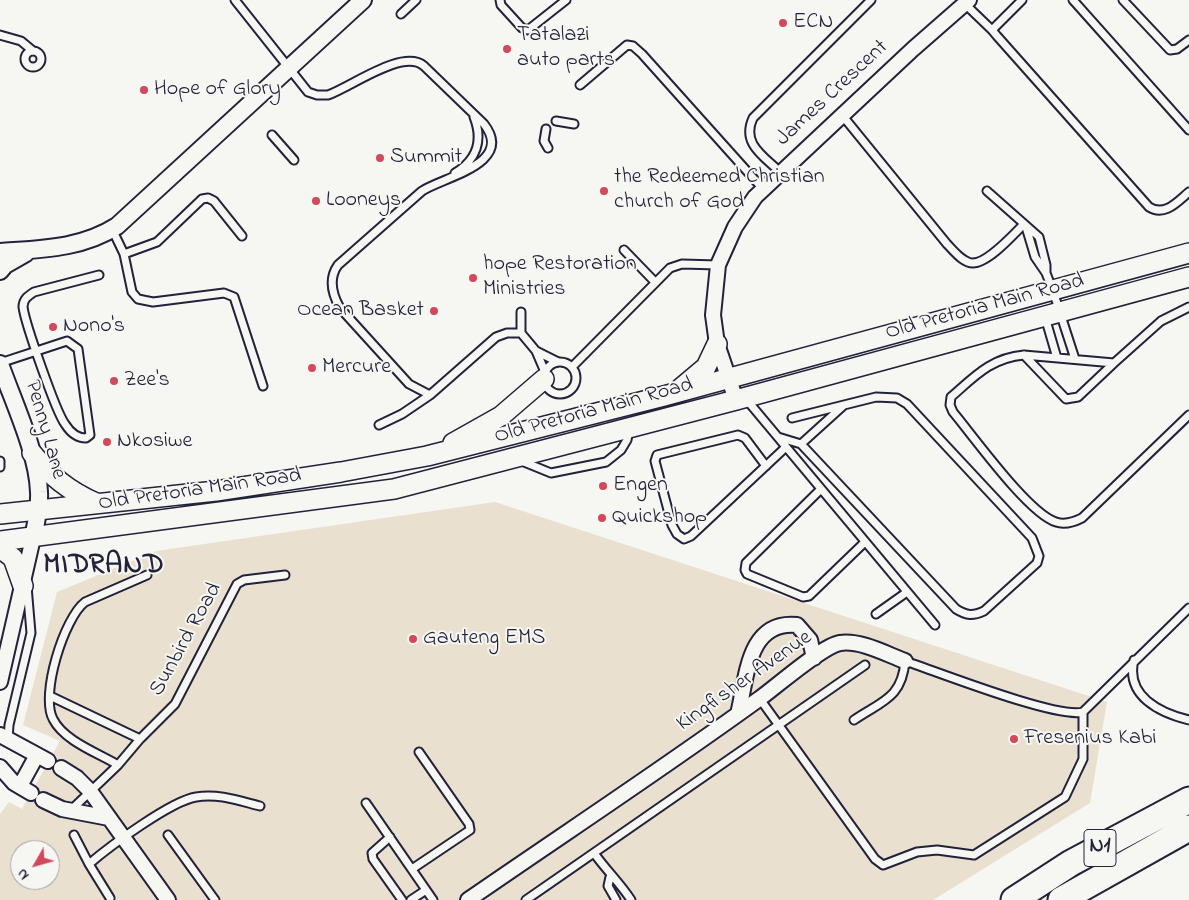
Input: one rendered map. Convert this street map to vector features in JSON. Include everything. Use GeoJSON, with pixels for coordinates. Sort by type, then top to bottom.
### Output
{"type":"FeatureCollection","features":[{"type":"Feature","properties":{"kind":"highway","name":"N1"},"geometry":{"type":"LineString","coordinates":[[1014,900],[1071,863],[1189,800]]}},
{"type":"Feature","properties":{"kind":"highway","name":"N1"},"geometry":{"type":"LineString","coordinates":[[1061,900],[1189,828]]}},
{"type":"Feature","properties":{"kind":"main road","name":"Old Pretoria Main Road"},"geometry":{"type":"LineString","coordinates":[[0,514],[216,491],[341,472],[428,456],[729,379],[1049,282],[1189,253]]}},
{"type":"Feature","properties":{"kind":"main road","name":"Old Pretoria Main Road"},"geometry":{"type":"LineString","coordinates":[[0,541],[394,489],[740,399],[1189,277]]}},
{"type":"Feature","properties":{"kind":"main road"},"geometry":{"type":"LineString","coordinates":[[664,396],[692,381],[712,358],[717,344]]}},
{"type":"Feature","properties":{"kind":"main road"},"geometry":{"type":"LineString","coordinates":[[428,456],[501,416],[544,376]]}},
{"type":"Feature","properties":{"kind":"main road"},"geometry":{"type":"LineString","coordinates":[[32,453],[47,472],[62,485],[96,503]]}},
{"type":"Feature","properties":{"kind":"main road"},"geometry":{"type":"LineString","coordinates":[[0,548],[13,558],[24,579]]}},
{"type":"Feature","properties":{"kind":"street"},"geometry":{"type":"LineString","coordinates":[[0,252],[38,249],[96,238],[112,229],[132,214],[363,0]]}},
{"type":"Feature","properties":{"kind":"street","name":"James Crescent"},"geometry":{"type":"LineString","coordinates":[[740,399],[729,379],[717,344],[713,315],[718,265],[735,227],[747,207],[763,189],[913,48],[967,2]]}},
{"type":"Feature","properties":{"kind":"street"},"geometry":{"type":"LineString","coordinates":[[0,272],[5,265],[20,255],[38,249]]}},
{"type":"Feature","properties":{"kind":"street","name":"Penny Lane"},"geometry":{"type":"LineString","coordinates":[[0,363],[32,453],[38,480],[38,510],[33,538]]}},
{"type":"Feature","properties":{"kind":"street"},"geometry":{"type":"LineString","coordinates":[[0,682],[5,643],[24,579],[33,538]]}},
{"type":"Feature","properties":{"kind":"street"},"geometry":{"type":"LineString","coordinates":[[738,714],[756,642],[766,631],[778,624],[797,625],[810,640],[814,658]]}},
{"type":"Feature","properties":{"kind":"street","name":"Kingfisher Avenue"},"geometry":{"type":"LineString","coordinates":[[468,900],[760,699],[814,658],[839,643],[876,650],[905,661]]}},
{"type":"Feature","properties":{"kind":"street"},"geometry":{"type":"LineString","coordinates":[[0,767],[25,789],[43,758],[4,738]]}},
{"type":"Feature","properties":{"kind":"street"},"geometry":{"type":"LineString","coordinates":[[62,768],[77,778],[90,791],[168,900]]}},
{"type":"Feature","properties":{"kind":"street"},"geometry":{"type":"LineString","coordinates":[[44,800],[70,811],[109,818]]}},
{"type":"Feature","properties":{"kind":"lane"},"geometry":{"type":"LineString","coordinates":[[235,0],[308,92],[321,95],[336,92],[399,61],[414,60],[424,66],[488,130],[491,136],[488,152],[471,170],[448,178],[422,191],[334,270],[332,286],[336,300],[409,384],[430,395]]}},
{"type":"Feature","properties":{"kind":"lane"},"geometry":{"type":"LineString","coordinates":[[402,14],[416,0]]}},
{"type":"Feature","properties":{"kind":"lane"},"geometry":{"type":"LineString","coordinates":[[500,0],[501,5],[517,22],[528,30],[566,0]]}},
{"type":"Feature","properties":{"kind":"lane"},"geometry":{"type":"LineString","coordinates":[[781,173],[750,140],[748,132],[754,118],[871,0]]}},
{"type":"Feature","properties":{"kind":"lane"},"geometry":{"type":"LineString","coordinates":[[992,30],[1022,0]]}},
{"type":"Feature","properties":{"kind":"lane"},"geometry":{"type":"LineString","coordinates":[[1074,0],[1189,130]]}},
{"type":"Feature","properties":{"kind":"lane"},"geometry":{"type":"LineString","coordinates":[[1123,0],[1170,50],[1177,49],[1189,40]]}},
{"type":"Feature","properties":{"kind":"lane"},"geometry":{"type":"LineString","coordinates":[[967,2],[1149,207],[1157,210],[1168,209],[1189,192]]}},
{"type":"Feature","properties":{"kind":"lane"},"geometry":{"type":"LineString","coordinates":[[0,35],[16,39],[30,52]]}},
{"type":"Feature","properties":{"kind":"lane"},"geometry":{"type":"LineString","coordinates":[[580,85],[622,49],[627,46],[633,46],[763,189]]}},
{"type":"Feature","properties":{"kind":"lane"},"geometry":{"type":"LineString","coordinates":[[448,178],[466,165],[478,146],[479,133],[472,114]]}},
{"type":"Feature","properties":{"kind":"lane"},"geometry":{"type":"LineString","coordinates":[[842,115],[947,244],[964,260],[971,263],[978,262],[990,255],[1025,226]]}},
{"type":"Feature","properties":{"kind":"lane"},"geometry":{"type":"LineString","coordinates":[[556,121],[574,124]]}},
{"type":"Feature","properties":{"kind":"lane"},"geometry":{"type":"LineString","coordinates":[[546,129],[544,141],[548,148]]}},
{"type":"Feature","properties":{"kind":"lane"},"geometry":{"type":"LineString","coordinates":[[272,135],[294,160]]}},
{"type":"Feature","properties":{"kind":"lane"},"geometry":{"type":"LineString","coordinates":[[987,191],[1025,226],[1035,258],[1049,282],[1057,358]]}},
{"type":"Feature","properties":{"kind":"lane"},"geometry":{"type":"LineString","coordinates":[[124,254],[157,242],[202,199],[208,198],[214,201],[242,236]]}},
{"type":"Feature","properties":{"kind":"lane"},"geometry":{"type":"LineString","coordinates":[[112,229],[124,254],[132,292],[138,299],[145,302],[224,293],[234,297],[263,386]]}},
{"type":"Feature","properties":{"kind":"lane"},"geometry":{"type":"LineString","coordinates":[[624,250],[655,282]]}},
{"type":"Feature","properties":{"kind":"lane"},"geometry":{"type":"LineString","coordinates":[[572,367],[655,282],[676,266],[718,265]]}},
{"type":"Feature","properties":{"kind":"lane"},"geometry":{"type":"LineString","coordinates":[[0,363],[38,352],[67,341],[78,349],[90,435],[86,438],[72,434],[63,422],[38,352],[24,307],[27,296],[34,292],[99,275]]}},
{"type":"Feature","properties":{"kind":"lane"},"geometry":{"type":"LineString","coordinates":[[1024,355],[1066,399],[1078,397],[1114,362],[1161,321],[1189,306]]}},
{"type":"Feature","properties":{"kind":"lane"},"geometry":{"type":"LineString","coordinates":[[521,312],[521,333],[536,351],[550,390],[560,394],[573,387],[575,382],[572,367]]}},
{"type":"Feature","properties":{"kind":"lane"},"geometry":{"type":"LineString","coordinates":[[1052,315],[1075,359]]}},
{"type":"Feature","properties":{"kind":"lane"},"geometry":{"type":"LineString","coordinates":[[378,425],[402,414],[430,395],[496,337],[507,333],[521,333]]}},
{"type":"Feature","properties":{"kind":"lane"},"geometry":{"type":"LineString","coordinates":[[536,351],[572,367]]}},
{"type":"Feature","properties":{"kind":"lane"},"geometry":{"type":"LineString","coordinates":[[1114,362],[1024,355],[997,361],[984,368],[951,397],[950,405],[953,412],[1027,502],[1046,518],[1058,523],[1072,523],[1082,518],[1189,415]]}},
{"type":"Feature","properties":{"kind":"lane"},"geometry":{"type":"LineString","coordinates":[[544,376],[550,365],[558,362]]}},
{"type":"Feature","properties":{"kind":"lane"},"geometry":{"type":"LineString","coordinates":[[778,437],[801,444],[956,609],[964,614],[974,615],[984,610],[1036,563],[1039,556],[1032,538],[908,404],[898,398],[887,396],[845,404],[792,418]]}},
{"type":"Feature","properties":{"kind":"lane"},"geometry":{"type":"LineString","coordinates":[[740,399],[778,437],[935,625]]}},
{"type":"Feature","properties":{"kind":"lane"},"geometry":{"type":"LineString","coordinates":[[801,444],[845,404]]}},
{"type":"Feature","properties":{"kind":"lane"},"geometry":{"type":"LineString","coordinates":[[515,458],[551,473],[606,462],[614,457],[624,445],[630,428]]}},
{"type":"Feature","properties":{"kind":"lane"},"geometry":{"type":"LineString","coordinates":[[766,466],[749,442],[738,435],[657,455],[655,461],[672,525],[677,534],[684,539],[692,536],[766,466],[786,447]]}},
{"type":"Feature","properties":{"kind":"lane"},"geometry":{"type":"LineString","coordinates":[[0,460],[0,467]]}},
{"type":"Feature","properties":{"kind":"lane"},"geometry":{"type":"LineString","coordinates":[[821,489],[746,563],[745,570],[748,574],[802,597],[809,596],[866,542]]}},
{"type":"Feature","properties":{"kind":"lane"},"geometry":{"type":"LineString","coordinates":[[118,765],[62,731],[49,710],[50,696],[59,645],[79,606],[148,575]]}},
{"type":"Feature","properties":{"kind":"lane","name":"Sunbird Road"},"geometry":{"type":"LineString","coordinates":[[70,811],[118,765],[140,739],[175,704],[237,584],[244,580],[285,576]]}},
{"type":"Feature","properties":{"kind":"lane"},"geometry":{"type":"LineString","coordinates":[[4,738],[9,725],[31,633],[24,579]]}},
{"type":"Feature","properties":{"kind":"lane"},"geometry":{"type":"LineString","coordinates":[[876,614],[907,592]]}},
{"type":"Feature","properties":{"kind":"lane"},"geometry":{"type":"LineString","coordinates":[[760,699],[880,864],[887,865],[917,852],[937,850],[974,855],[1065,797],[1083,759],[1083,712],[1189,608]]}},
{"type":"Feature","properties":{"kind":"lane"},"geometry":{"type":"LineString","coordinates":[[1134,660],[1131,671],[1132,681],[1139,693],[1152,706],[1168,714],[1189,720]]}},
{"type":"Feature","properties":{"kind":"lane"},"geometry":{"type":"LineString","coordinates":[[854,720],[900,687],[904,677],[905,661]]}},
{"type":"Feature","properties":{"kind":"lane","name":"Kingfisher Avenue"},"geometry":{"type":"LineString","coordinates":[[905,661],[1031,703],[1068,713],[1083,712]]}},
{"type":"Feature","properties":{"kind":"lane"},"geometry":{"type":"LineString","coordinates":[[526,900],[864,665]]}},
{"type":"Feature","properties":{"kind":"lane"},"geometry":{"type":"LineString","coordinates":[[50,696],[140,739]]}},
{"type":"Feature","properties":{"kind":"lane"},"geometry":{"type":"LineString","coordinates":[[412,869],[470,830],[469,824],[419,752]]}},
{"type":"Feature","properties":{"kind":"lane"},"geometry":{"type":"LineString","coordinates":[[89,864],[165,810],[196,797],[219,796],[260,806]]}},
{"type":"Feature","properties":{"kind":"lane"},"geometry":{"type":"LineString","coordinates":[[366,803],[433,900]]}},
{"type":"Feature","properties":{"kind":"lane"},"geometry":{"type":"LineString","coordinates":[[74,835],[110,898]]}},
{"type":"Feature","properties":{"kind":"lane"},"geometry":{"type":"LineString","coordinates":[[168,835],[215,900]]}},
{"type":"Feature","properties":{"kind":"lane"},"geometry":{"type":"LineString","coordinates":[[390,838],[372,853],[373,859],[402,900]]}},
{"type":"Feature","properties":{"kind":"lane"},"geometry":{"type":"LineString","coordinates":[[594,853],[610,877],[620,884],[632,900]]}},
{"type":"Feature","properties":{"kind":"lane"},"geometry":{"type":"LineString","coordinates":[[610,877],[608,886],[616,900]]}},
{"type":"Feature","properties":{"kind":"lane"},"geometry":{"type":"LineString","coordinates":[[411,900],[426,890]]}},
{"type":"Feature","properties":{"kind":"shaded area"},"geometry":{"type":"Polygon","coordinates":[[[495,502],[1107,702],[1090,803],[933,900],[0,900],[0,814],[9,802],[22,809],[60,741],[23,725],[57,592],[156,551],[495,502]]]}},
{"type":"Feature","properties":{"kind":"place","name":"ECN"},"geometry":{"type":"Point","coordinates":[783,23]}},
{"type":"Feature","properties":{"kind":"place","name":"Tatalazi auto parts"},"geometry":{"type":"Point","coordinates":[507,49]}},
{"type":"Feature","properties":{"kind":"place","name":"Hope of Glory"},"geometry":{"type":"Point","coordinates":[144,90]}},
{"type":"Feature","properties":{"kind":"place","name":"Summit"},"geometry":{"type":"Point","coordinates":[380,158]}},
{"type":"Feature","properties":{"kind":"place","name":"the Redeemed Christian church of God"},"geometry":{"type":"Point","coordinates":[604,191]}},
{"type":"Feature","properties":{"kind":"place","name":"Looneys"},"geometry":{"type":"Point","coordinates":[316,201]}},
{"type":"Feature","properties":{"kind":"place","name":"hope Restoration Ministries"},"geometry":{"type":"Point","coordinates":[473,278]}},
{"type":"Feature","properties":{"kind":"place","name":"Ocean Basket"},"geometry":{"type":"Point","coordinates":[434,311]}},
{"type":"Feature","properties":{"kind":"place","name":"Nono's"},"geometry":{"type":"Point","coordinates":[53,327]}},
{"type":"Feature","properties":{"kind":"place","name":"Mercure"},"geometry":{"type":"Point","coordinates":[312,368]}},
{"type":"Feature","properties":{"kind":"place","name":"Zee's"},"geometry":{"type":"Point","coordinates":[114,381]}},
{"type":"Feature","properties":{"kind":"place","name":"Nkosiwe"},"geometry":{"type":"Point","coordinates":[107,442]}},
{"type":"Feature","properties":{"kind":"place","name":"Engen"},"geometry":{"type":"Point","coordinates":[603,486]}},
{"type":"Feature","properties":{"kind":"place","name":"Quickshop"},"geometry":{"type":"Point","coordinates":[602,518]}},
{"type":"Feature","properties":{"kind":"place","name":"Gauteng EMS"},"geometry":{"type":"Point","coordinates":[413,639]}},
{"type":"Feature","properties":{"kind":"place","name":"Fresenius Kabi"},"geometry":{"type":"Point","coordinates":[1014,739]}},
{"type":"Feature","properties":{"kind":"district","name":"MIDRAND"},"geometry":{"type":"Point","coordinates":[104,567]}}]}
